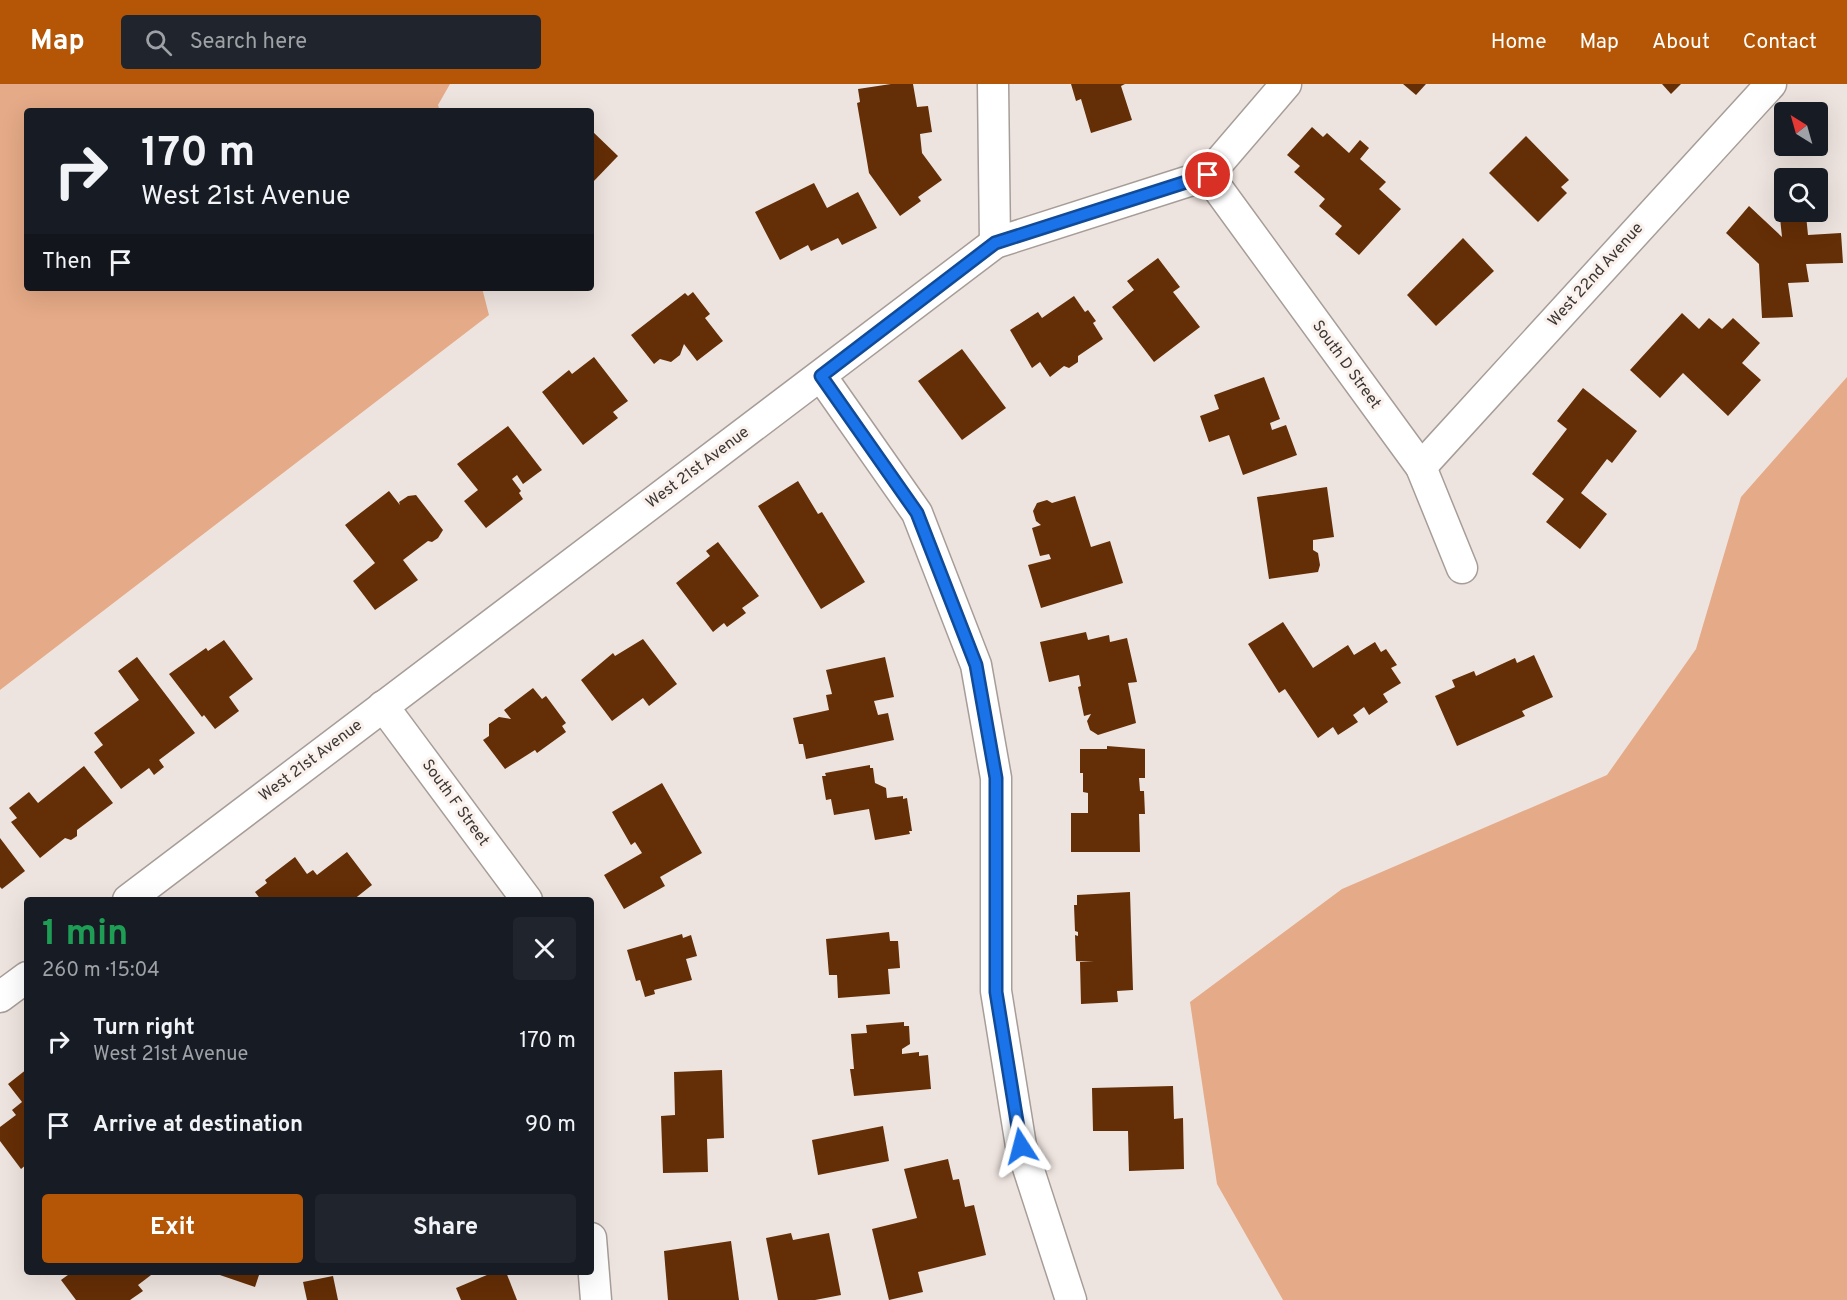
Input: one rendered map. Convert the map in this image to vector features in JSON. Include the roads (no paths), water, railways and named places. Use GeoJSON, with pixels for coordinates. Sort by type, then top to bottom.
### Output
{"type":"FeatureCollection","features":[{"type":"Feature","properties":{"kind":"street"},"geometry":{"type":"LineString","coordinates":[[993,84],[995,243]]}},
{"type":"Feature","properties":{"kind":"street"},"geometry":{"type":"LineString","coordinates":[[1208,175],[1286,84]]}},
{"type":"Feature","properties":{"kind":"street","name":"West 22nd Avenue"},"geometry":{"type":"LineString","coordinates":[[1421,467],[1771,84]]}},
{"type":"Feature","properties":{"kind":"street","name":"West 21st Avenue"},"geometry":{"type":"LineString","coordinates":[[132,897],[995,243],[1208,175]]}},
{"type":"Feature","properties":{"kind":"street","name":"South D Street"},"geometry":{"type":"LineString","coordinates":[[1208,175],[1421,467],[1462,568]]}},
{"type":"Feature","properties":{"kind":"street"},"geometry":{"type":"LineString","coordinates":[[821,376],[917,513],[976,665],[996,778],[996,992],[1021,1146],[1071,1300]]}},
{"type":"Feature","properties":{"kind":"street","name":"South F Street"},"geometry":{"type":"LineString","coordinates":[[383,706],[525,897]]}},
{"type":"Feature","properties":{"kind":"street"},"geometry":{"type":"LineString","coordinates":[[0,997],[24,978]]}},
{"type":"Feature","properties":{"kind":"street"},"geometry":{"type":"LineString","coordinates":[[594,1275],[596,1300]]}}]}
